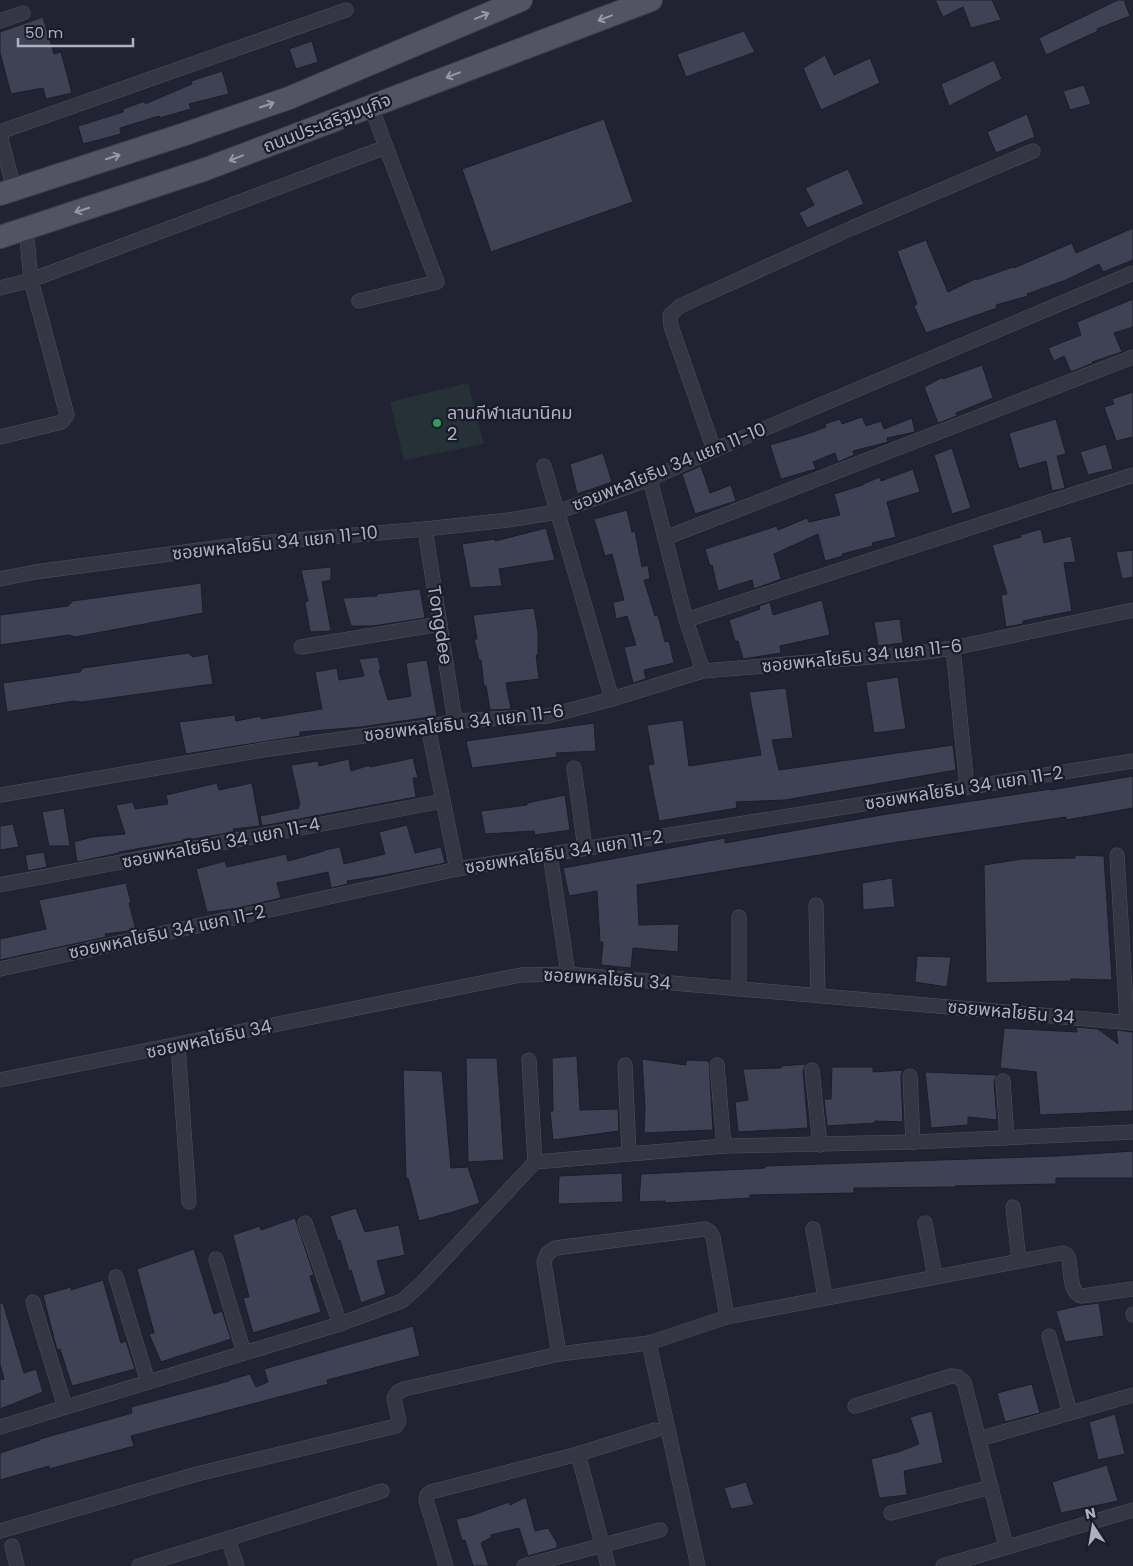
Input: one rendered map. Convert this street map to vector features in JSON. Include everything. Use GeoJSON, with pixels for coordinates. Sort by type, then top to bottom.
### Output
{"type":"FeatureCollection","features":[{"type":"Feature","properties":{"kind":"main road"},"geometry":{"type":"LineString","coordinates":[[7,191],[185,134],[289,98],[521,0]]}},
{"type":"Feature","properties":{"kind":"main road","name":"ถนนประเสริฐมนูกิจ"},"geometry":{"type":"LineString","coordinates":[[0,237],[206,169],[651,0]]}},
{"type":"Feature","properties":{"kind":"street"},"geometry":{"type":"LineString","coordinates":[[7,191],[0,134],[346,10]]}},
{"type":"Feature","properties":{"kind":"street"},"geometry":{"type":"LineString","coordinates":[[0,21],[23,14]]}},
{"type":"Feature","properties":{"kind":"street"},"geometry":{"type":"LineString","coordinates":[[359,301],[437,282],[371,106]]}},
{"type":"Feature","properties":{"kind":"street"},"geometry":{"type":"LineString","coordinates":[[0,288],[31,280],[386,147]]}},
{"type":"Feature","properties":{"kind":"street"},"geometry":{"type":"LineString","coordinates":[[714,450],[671,326],[670,315],[680,306],[852,228],[1034,151]]}},
{"type":"Feature","properties":{"kind":"street"},"geometry":{"type":"LineString","coordinates":[[0,438],[62,422],[67,415],[31,280],[26,228]]}},
{"type":"Feature","properties":{"kind":"street","name":"ซอยพหลโยธิน 34 แยก 11-10"},"geometry":{"type":"LineString","coordinates":[[0,579],[36,572],[237,545],[508,520],[557,512],[650,479],[714,450],[1133,274]]}},
{"type":"Feature","properties":{"kind":"street"},"geometry":{"type":"LineString","coordinates":[[665,538],[1133,357]]}},
{"type":"Feature","properties":{"kind":"street"},"geometry":{"type":"LineString","coordinates":[[544,466],[612,699]]}},
{"type":"Feature","properties":{"kind":"street"},"geometry":{"type":"LineString","coordinates":[[686,620],[1133,475]]}},
{"type":"Feature","properties":{"kind":"street"},"geometry":{"type":"LineString","coordinates":[[650,479],[686,620],[703,671]]}},
{"type":"Feature","properties":{"kind":"street","name":"Tongdee"},"geometry":{"type":"LineString","coordinates":[[425,528],[455,721]]}},
{"type":"Feature","properties":{"kind":"street","name":"ซอยพหลโยธิน 34 แยก 11-6"},"geometry":{"type":"LineString","coordinates":[[0,796],[262,750],[428,727],[455,721],[548,716],[612,699],[703,671],[919,653],[953,648],[1133,610]]}},
{"type":"Feature","properties":{"kind":"street"},"geometry":{"type":"LineString","coordinates":[[301,647],[440,624]]}},
{"type":"Feature","properties":{"kind":"street"},"geometry":{"type":"LineString","coordinates":[[953,648],[967,787]]}},
{"type":"Feature","properties":{"kind":"street"},"geometry":{"type":"LineString","coordinates":[[428,727],[457,869]]}},
{"type":"Feature","properties":{"kind":"street","name":"ซอยพหลโยธิน 34 แยก 11-2"},"geometry":{"type":"LineString","coordinates":[[0,969],[457,869],[1133,761]]}},
{"type":"Feature","properties":{"kind":"street"},"geometry":{"type":"LineString","coordinates":[[574,768],[585,848]]}},
{"type":"Feature","properties":{"kind":"street","name":"ซอยพหลโยธิน 34 แยก 11-4"},"geometry":{"type":"LineString","coordinates":[[0,885],[443,801]]}},
{"type":"Feature","properties":{"kind":"street"},"geometry":{"type":"LineString","coordinates":[[550,854],[568,974]]}},
{"type":"Feature","properties":{"kind":"street"},"geometry":{"type":"LineString","coordinates":[[1117,855],[1118,880],[1127,911],[1130,1023]]}},
{"type":"Feature","properties":{"kind":"street"},"geometry":{"type":"LineString","coordinates":[[816,905],[818,995]]}},
{"type":"Feature","properties":{"kind":"street"},"geometry":{"type":"LineString","coordinates":[[739,918],[739,989]]}},
{"type":"Feature","properties":{"kind":"street","name":"ซอยพหลโยธิน 34"},"geometry":{"type":"LineString","coordinates":[[0,1080],[522,975],[568,974],[1130,1023]]}},
{"type":"Feature","properties":{"kind":"street"},"geometry":{"type":"LineString","coordinates":[[178,1045],[188,1202]]}},
{"type":"Feature","properties":{"kind":"street"},"geometry":{"type":"LineString","coordinates":[[529,1060],[535,1162]]}},
{"type":"Feature","properties":{"kind":"street"},"geometry":{"type":"LineString","coordinates":[[625,1065],[629,1153]]}},
{"type":"Feature","properties":{"kind":"street"},"geometry":{"type":"LineString","coordinates":[[717,1065],[724,1146]]}},
{"type":"Feature","properties":{"kind":"street"},"geometry":{"type":"LineString","coordinates":[[812,1070],[820,1145]]}},
{"type":"Feature","properties":{"kind":"street"},"geometry":{"type":"LineString","coordinates":[[910,1076],[913,1142]]}},
{"type":"Feature","properties":{"kind":"street"},"geometry":{"type":"LineString","coordinates":[[1003,1081],[1007,1138]]}},
{"type":"Feature","properties":{"kind":"street"},"geometry":{"type":"LineString","coordinates":[[0,1427],[340,1324],[402,1301],[422,1283],[535,1162],[724,1146],[913,1142],[1133,1132]]}},
{"type":"Feature","properties":{"kind":"street"},"geometry":{"type":"LineString","coordinates":[[1013,1207],[1019,1261]]}},
{"type":"Feature","properties":{"kind":"street"},"geometry":{"type":"LineString","coordinates":[[306,1223],[340,1324]]}},
{"type":"Feature","properties":{"kind":"street"},"geometry":{"type":"LineString","coordinates":[[925,1223],[935,1277]]}},
{"type":"Feature","properties":{"kind":"street"},"geometry":{"type":"LineString","coordinates":[[559,1354],[544,1262],[547,1254],[555,1248],[705,1229],[713,1237],[727,1317]]}},
{"type":"Feature","properties":{"kind":"street"},"geometry":{"type":"LineString","coordinates":[[813,1229],[825,1297]]}},
{"type":"Feature","properties":{"kind":"street"},"geometry":{"type":"LineString","coordinates":[[0,1531],[197,1474],[396,1426],[399,1420],[394,1398],[398,1392],[559,1354],[649,1343],[727,1317],[1062,1253],[1067,1255],[1074,1291],[1077,1295],[1082,1296],[1133,1289]]}},
{"type":"Feature","properties":{"kind":"street"},"geometry":{"type":"LineString","coordinates":[[216,1259],[244,1353]]}},
{"type":"Feature","properties":{"kind":"street"},"geometry":{"type":"LineString","coordinates":[[116,1277],[148,1382]]}},
{"type":"Feature","properties":{"kind":"street"},"geometry":{"type":"LineString","coordinates":[[33,1302],[65,1407]]}},
{"type":"Feature","properties":{"kind":"street"},"geometry":{"type":"LineString","coordinates":[[1048,1336],[1070,1413]]}},
{"type":"Feature","properties":{"kind":"street"},"geometry":{"type":"LineString","coordinates":[[649,1343],[698,1566]]}},
{"type":"Feature","properties":{"kind":"street"},"geometry":{"type":"LineString","coordinates":[[855,1406],[950,1376],[958,1376],[964,1382],[1006,1546]]}},
{"type":"Feature","properties":{"kind":"street"},"geometry":{"type":"LineString","coordinates":[[979,1439],[1133,1396]]}},
{"type":"Feature","properties":{"kind":"street"},"geometry":{"type":"LineString","coordinates":[[446,1566],[426,1500],[431,1492],[578,1454],[655,1430]]}},
{"type":"Feature","properties":{"kind":"street"},"geometry":{"type":"LineString","coordinates":[[578,1454],[608,1566]]}},
{"type":"Feature","properties":{"kind":"street"},"geometry":{"type":"LineString","coordinates":[[892,1513],[991,1487]]}},
{"type":"Feature","properties":{"kind":"street"},"geometry":{"type":"LineString","coordinates":[[139,1566],[382,1491]]}},
{"type":"Feature","properties":{"kind":"street"},"geometry":{"type":"LineString","coordinates":[[943,1566],[1133,1510]]}},
{"type":"Feature","properties":{"kind":"street"},"geometry":{"type":"LineString","coordinates":[[524,1566],[660,1530]]}},
{"type":"Feature","properties":{"kind":"street"},"geometry":{"type":"LineString","coordinates":[[228,1539],[237,1566]]}},
{"type":"Feature","properties":{"kind":"street"},"geometry":{"type":"LineString","coordinates":[[12,1546],[17,1566]]}},
{"type":"Feature","properties":{"kind":"shaded area","name":"ลานกีฬาเสนานิคม 2"},"geometry":{"type":"Polygon","coordinates":[[[468,383],[484,444],[404,460],[390,402],[468,383]]]}},
{"type":"Feature","properties":{"kind":"building"},"geometry":{"type":"Polygon","coordinates":[[[935,0],[992,0],[1001,20],[971,28],[963,7],[943,17],[935,0]]]}},
{"type":"Feature","properties":{"kind":"building"},"geometry":{"type":"Polygon","coordinates":[[[1118,0],[1124,0],[1130,16],[1097,29],[1098,31],[1046,55],[1039,38],[1118,0]]]}},
{"type":"Feature","properties":{"kind":"building"},"geometry":{"type":"Polygon","coordinates":[[[43,17],[54,54],[61,52],[72,93],[46,99],[43,88],[11,94],[0,53],[0,32],[43,17]]]}},
{"type":"Feature","properties":{"kind":"building"},"geometry":{"type":"Polygon","coordinates":[[[744,31],[755,52],[686,77],[677,54],[744,31]]]}},
{"type":"Feature","properties":{"kind":"building"},"geometry":{"type":"Polygon","coordinates":[[[312,41],[318,62],[296,69],[289,49],[312,41]]]}},
{"type":"Feature","properties":{"kind":"building"},"geometry":{"type":"Polygon","coordinates":[[[825,55],[834,75],[870,58],[880,83],[821,110],[803,68],[825,55]]]}},
{"type":"Feature","properties":{"kind":"building"},"geometry":{"type":"Polygon","coordinates":[[[994,60],[1002,79],[949,106],[941,84],[994,60]]]}},
{"type":"Feature","properties":{"kind":"building"},"geometry":{"type":"Polygon","coordinates":[[[222,71],[229,94],[189,104],[191,109],[160,118],[159,116],[120,128],[121,134],[83,144],[78,126],[123,112],[123,109],[145,101],[145,104],[192,84],[191,81],[222,71]]]}},
{"type":"Feature","properties":{"kind":"building"},"geometry":{"type":"Polygon","coordinates":[[[1084,85],[1091,104],[1070,110],[1063,91],[1084,85]]]}},
{"type":"Feature","properties":{"kind":"building"},"geometry":{"type":"Polygon","coordinates":[[[1027,114],[1035,137],[996,153],[987,132],[1027,114]]]}},
{"type":"Feature","properties":{"kind":"building"},"geometry":{"type":"Polygon","coordinates":[[[604,119],[633,202],[491,252],[462,169],[604,119]]]}},
{"type":"Feature","properties":{"kind":"building"},"geometry":{"type":"Polygon","coordinates":[[[848,169],[864,204],[807,228],[799,213],[814,205],[805,188],[848,169]]]}},
{"type":"Feature","properties":{"kind":"building"},"geometry":{"type":"Polygon","coordinates":[[[1133,228],[1133,260],[1103,272],[1099,264],[1066,280],[1027,294],[1028,296],[996,305],[997,308],[926,333],[914,306],[917,304],[897,251],[926,240],[948,292],[975,279],[1014,268],[1072,243],[1076,253],[1133,228]]]}},
{"type":"Feature","properties":{"kind":"building"},"geometry":{"type":"Polygon","coordinates":[[[1133,299],[1133,327],[1114,333],[1122,352],[1092,362],[1071,372],[1064,356],[1054,361],[1048,348],[1081,335],[1077,322],[1133,299]]]}},
{"type":"Feature","properties":{"kind":"building"},"geometry":{"type":"Polygon","coordinates":[[[982,365],[993,398],[956,413],[957,416],[938,423],[924,387],[943,377],[943,379],[982,365]]]}},
{"type":"Feature","properties":{"kind":"building"},"geometry":{"type":"Polygon","coordinates":[[[1133,392],[1133,437],[1116,441],[1104,407],[1114,404],[1112,399],[1133,392]]]}},
{"type":"Feature","properties":{"kind":"building"},"geometry":{"type":"Polygon","coordinates":[[[862,417],[866,426],[881,421],[884,429],[912,418],[915,432],[887,438],[888,442],[853,451],[854,455],[838,462],[835,453],[813,462],[816,469],[781,479],[770,445],[826,427],[825,424],[840,419],[842,424],[862,417]]]}},
{"type":"Feature","properties":{"kind":"building"},"geometry":{"type":"Polygon","coordinates":[[[1056,419],[1066,454],[1057,456],[1065,488],[1052,491],[1046,461],[1019,469],[1009,433],[1056,419]]]}},
{"type":"Feature","properties":{"kind":"building"},"geometry":{"type":"Polygon","coordinates":[[[1106,444],[1113,469],[1088,475],[1080,452],[1106,444]]]}},
{"type":"Feature","properties":{"kind":"building"},"geometry":{"type":"Polygon","coordinates":[[[952,448],[971,508],[952,514],[934,455],[952,448]]]}},
{"type":"Feature","properties":{"kind":"building"},"geometry":{"type":"Polygon","coordinates":[[[603,453],[612,482],[577,494],[570,464],[603,453]]]}},
{"type":"Feature","properties":{"kind":"building"},"geometry":{"type":"Polygon","coordinates":[[[701,466],[710,493],[731,485],[736,501],[695,514],[682,474],[701,466]]]}},
{"type":"Feature","properties":{"kind":"building"},"geometry":{"type":"Polygon","coordinates":[[[913,469],[920,492],[887,502],[896,537],[872,543],[873,546],[842,554],[843,556],[825,561],[818,534],[774,554],[781,579],[754,589],[752,580],[718,591],[712,565],[710,566],[705,549],[777,526],[778,530],[807,518],[809,522],[840,515],[834,494],[863,485],[880,477],[881,481],[913,469]]]}},
{"type":"Feature","properties":{"kind":"building"},"geometry":{"type":"Polygon","coordinates":[[[627,510],[632,532],[635,531],[642,567],[648,565],[650,579],[644,580],[655,616],[658,615],[665,642],[669,641],[674,663],[644,670],[646,679],[633,683],[624,647],[636,645],[627,616],[616,619],[613,602],[624,600],[612,554],[605,556],[594,519],[627,510]]]}},
{"type":"Feature","properties":{"kind":"building"},"geometry":{"type":"Polygon","coordinates":[[[546,528],[555,560],[499,569],[502,586],[470,588],[462,544],[495,539],[495,541],[546,528]]]}},
{"type":"Feature","properties":{"kind":"building"},"geometry":{"type":"Polygon","coordinates":[[[1041,529],[1044,543],[1071,536],[1076,562],[1064,563],[1072,611],[1023,621],[1023,624],[1006,627],[1001,595],[1007,594],[992,545],[1041,529]]]}},
{"type":"Feature","properties":{"kind":"building"},"geometry":{"type":"Polygon","coordinates":[[[1133,550],[1133,577],[1122,579],[1116,552],[1133,550]]]}},
{"type":"Feature","properties":{"kind":"building"},"geometry":{"type":"Polygon","coordinates":[[[331,567],[331,580],[322,582],[331,631],[310,632],[305,602],[308,601],[301,570],[331,567]]]}},
{"type":"Feature","properties":{"kind":"building"},"geometry":{"type":"Polygon","coordinates":[[[201,583],[203,613],[75,637],[69,635],[0,645],[0,615],[68,606],[73,601],[201,583]]]}},
{"type":"Feature","properties":{"kind":"building"},"geometry":{"type":"Polygon","coordinates":[[[420,589],[425,618],[373,626],[351,626],[343,598],[377,596],[377,594],[420,589]]]}},
{"type":"Feature","properties":{"kind":"building"},"geometry":{"type":"Polygon","coordinates":[[[822,600],[830,635],[780,646],[781,653],[743,659],[729,620],[760,609],[759,606],[770,602],[773,615],[822,600]]]}},
{"type":"Feature","properties":{"kind":"building"},"geometry":{"type":"Polygon","coordinates":[[[534,608],[538,632],[538,655],[536,655],[539,679],[506,683],[511,709],[490,710],[486,686],[484,686],[481,660],[479,660],[474,639],[477,639],[473,615],[534,608]]]}},
{"type":"Feature","properties":{"kind":"building"},"geometry":{"type":"Polygon","coordinates":[[[900,619],[903,643],[878,646],[874,622],[900,619]]]}},
{"type":"Feature","properties":{"kind":"building"},"geometry":{"type":"Polygon","coordinates":[[[188,653],[193,657],[208,654],[213,684],[82,702],[74,701],[7,712],[3,683],[80,672],[83,668],[188,653]]]}},
{"type":"Feature","properties":{"kind":"building"},"geometry":{"type":"Polygon","coordinates":[[[378,657],[381,670],[379,670],[388,700],[411,696],[406,663],[427,660],[437,716],[361,727],[300,732],[300,736],[186,754],[179,722],[235,715],[236,721],[261,716],[261,719],[322,709],[315,672],[337,668],[339,680],[364,676],[359,659],[378,657]]]}},
{"type":"Feature","properties":{"kind":"building"},"geometry":{"type":"Polygon","coordinates":[[[898,677],[906,729],[874,733],[866,682],[898,677]]]}},
{"type":"Feature","properties":{"kind":"building"},"geometry":{"type":"Polygon","coordinates":[[[786,688],[793,738],[772,740],[779,770],[953,745],[956,770],[785,800],[736,802],[737,808],[659,821],[648,765],[654,764],[647,725],[683,720],[689,766],[761,755],[749,692],[786,688]]]}},
{"type":"Feature","properties":{"kind":"building"},"geometry":{"type":"Polygon","coordinates":[[[594,723],[596,751],[556,753],[557,757],[472,768],[466,741],[594,723]]]}},
{"type":"Feature","properties":{"kind":"building"},"geometry":{"type":"Polygon","coordinates":[[[413,758],[418,778],[413,778],[416,797],[262,826],[260,816],[299,808],[298,805],[300,805],[291,765],[318,761],[319,766],[349,759],[351,771],[370,765],[370,767],[413,758]]]}},
{"type":"Feature","properties":{"kind":"building"},"geometry":{"type":"Polygon","coordinates":[[[1133,776],[1133,808],[1066,820],[1066,817],[892,843],[637,885],[639,925],[679,924],[678,952],[633,948],[631,968],[601,965],[603,942],[600,942],[597,891],[569,896],[563,868],[725,838],[725,843],[887,814],[1133,776]]]}},
{"type":"Feature","properties":{"kind":"building"},"geometry":{"type":"Polygon","coordinates":[[[217,783],[219,790],[252,783],[260,826],[233,829],[234,832],[119,852],[77,862],[74,842],[92,837],[125,834],[116,805],[133,802],[135,809],[168,804],[166,795],[217,783]]]}},
{"type":"Feature","properties":{"kind":"building"},"geometry":{"type":"Polygon","coordinates":[[[565,795],[570,830],[535,835],[534,831],[485,834],[481,811],[527,805],[527,803],[565,795]]]}},
{"type":"Feature","properties":{"kind":"building"},"geometry":{"type":"Polygon","coordinates":[[[64,808],[70,846],[49,846],[42,812],[64,808]]]}},
{"type":"Feature","properties":{"kind":"building"},"geometry":{"type":"Polygon","coordinates":[[[13,824],[19,847],[0,850],[0,826],[13,824]]]}},
{"type":"Feature","properties":{"kind":"building"},"geometry":{"type":"Polygon","coordinates":[[[407,825],[415,853],[441,847],[445,863],[347,881],[348,884],[331,888],[328,872],[277,883],[281,898],[239,908],[207,912],[196,869],[225,861],[227,867],[286,854],[288,861],[340,847],[344,864],[385,854],[379,832],[407,825]]]}},
{"type":"Feature","properties":{"kind":"building"},"geometry":{"type":"Polygon","coordinates":[[[44,852],[47,867],[28,871],[25,855],[44,852]]]}},
{"type":"Feature","properties":{"kind":"building"},"geometry":{"type":"Polygon","coordinates":[[[1075,855],[1104,856],[1112,980],[1071,979],[1071,981],[986,983],[984,865],[1022,859],[1075,858],[1075,855]]]}},
{"type":"Feature","properties":{"kind":"building"},"geometry":{"type":"Polygon","coordinates":[[[892,878],[895,907],[863,910],[862,883],[892,878]]]}},
{"type":"Feature","properties":{"kind":"building"},"geometry":{"type":"Polygon","coordinates":[[[126,883],[136,930],[105,934],[106,937],[0,960],[0,939],[46,929],[39,900],[126,883]]]}},
{"type":"Feature","properties":{"kind":"building"},"geometry":{"type":"Polygon","coordinates":[[[917,956],[951,957],[947,987],[915,982],[917,956]]]}},
{"type":"Feature","properties":{"kind":"building"},"geometry":{"type":"Polygon","coordinates":[[[1076,1027],[1098,1029],[1118,1044],[1116,1030],[1133,1032],[1133,1111],[1040,1115],[1036,1072],[1000,1068],[1004,1028],[1077,1032],[1076,1027]]]}},
{"type":"Feature","properties":{"kind":"building"},"geometry":{"type":"Polygon","coordinates":[[[577,1056],[580,1110],[618,1109],[619,1131],[553,1140],[550,1111],[553,1111],[552,1058],[577,1056]]]}},
{"type":"Feature","properties":{"kind":"building"},"geometry":{"type":"Polygon","coordinates":[[[466,1058],[497,1058],[504,1160],[468,1162],[466,1058]]]}},
{"type":"Feature","properties":{"kind":"building"},"geometry":{"type":"Polygon","coordinates":[[[642,1059],[686,1065],[686,1060],[709,1061],[713,1130],[644,1133],[645,1107],[642,1059]]]}},
{"type":"Feature","properties":{"kind":"building"},"geometry":{"type":"Polygon","coordinates":[[[806,1064],[803,1071],[808,1128],[738,1132],[735,1102],[748,1100],[743,1069],[781,1068],[781,1066],[806,1064]]]}},
{"type":"Feature","properties":{"kind":"building"},"geometry":{"type":"Polygon","coordinates":[[[832,1067],[873,1067],[873,1072],[903,1070],[901,1076],[903,1122],[875,1121],[875,1123],[827,1126],[824,1099],[831,1099],[832,1067]]]}},
{"type":"Feature","properties":{"kind":"building"},"geometry":{"type":"Polygon","coordinates":[[[403,1070],[442,1071],[451,1168],[468,1167],[480,1203],[419,1221],[408,1178],[406,1179],[403,1070]]]}},
{"type":"Feature","properties":{"kind":"building"},"geometry":{"type":"Polygon","coordinates":[[[925,1072],[997,1075],[994,1082],[997,1120],[968,1117],[968,1125],[931,1128],[925,1072]]]}},
{"type":"Feature","properties":{"kind":"building"},"geometry":{"type":"Polygon","coordinates":[[[1133,1151],[1133,1178],[1056,1178],[1056,1184],[854,1188],[854,1193],[750,1195],[750,1198],[665,1203],[665,1201],[639,1202],[641,1174],[765,1168],[765,1166],[1057,1156],[1133,1151]]]}},
{"type":"Feature","properties":{"kind":"building"},"geometry":{"type":"Polygon","coordinates":[[[622,1173],[623,1202],[558,1204],[559,1176],[622,1173]]]}},
{"type":"Feature","properties":{"kind":"building"},"geometry":{"type":"Polygon","coordinates":[[[356,1208],[365,1232],[399,1225],[405,1255],[377,1261],[386,1294],[361,1303],[351,1270],[349,1271],[340,1240],[338,1241],[330,1216],[356,1208]]]}},
{"type":"Feature","properties":{"kind":"building"},"geometry":{"type":"Polygon","coordinates":[[[295,1218],[314,1275],[310,1276],[321,1312],[253,1333],[243,1298],[249,1297],[233,1235],[260,1226],[261,1230],[295,1218]]]}},
{"type":"Feature","properties":{"kind":"building"},"geometry":{"type":"Polygon","coordinates":[[[194,1249],[214,1314],[222,1311],[231,1339],[161,1362],[149,1334],[154,1333],[137,1269],[194,1249]]]}},
{"type":"Feature","properties":{"kind":"building"},"geometry":{"type":"Polygon","coordinates":[[[103,1280],[121,1343],[126,1341],[135,1369],[72,1386],[60,1349],[57,1350],[43,1295],[71,1287],[71,1290],[103,1280]]]}},
{"type":"Feature","properties":{"kind":"building"},"geometry":{"type":"Polygon","coordinates":[[[0,1303],[3,1303],[24,1373],[36,1369],[43,1392],[0,1409],[0,1380],[4,1379],[0,1364],[0,1303]]]}},
{"type":"Feature","properties":{"kind":"building"},"geometry":{"type":"Polygon","coordinates":[[[1099,1303],[1104,1336],[1065,1342],[1056,1311],[1099,1303]]]}},
{"type":"Feature","properties":{"kind":"building"},"geometry":{"type":"Polygon","coordinates":[[[413,1326],[420,1356],[327,1380],[328,1384],[131,1436],[134,1446],[49,1469],[49,1466],[0,1480],[0,1453],[40,1439],[132,1413],[131,1407],[250,1374],[256,1387],[268,1382],[264,1369],[413,1326]]]}},
{"type":"Feature","properties":{"kind":"building"},"geometry":{"type":"Polygon","coordinates":[[[1032,1384],[1040,1413],[1005,1422],[997,1393],[1032,1384]]]}},
{"type":"Feature","properties":{"kind":"building"},"geometry":{"type":"Polygon","coordinates":[[[932,1411],[943,1463],[904,1471],[907,1495],[879,1498],[871,1459],[919,1444],[910,1417],[932,1411]]]}},
{"type":"Feature","properties":{"kind":"building"},"geometry":{"type":"Polygon","coordinates":[[[1115,1414],[1125,1454],[1098,1460],[1089,1422],[1115,1414]]]}},
{"type":"Feature","properties":{"kind":"building"},"geometry":{"type":"Polygon","coordinates":[[[1107,1465],[1118,1501],[1061,1513],[1052,1482],[1107,1465]]]}},
{"type":"Feature","properties":{"kind":"building"},"geometry":{"type":"Polygon","coordinates":[[[746,1482],[754,1505],[731,1509],[724,1488],[746,1482]]]}},
{"type":"Feature","properties":{"kind":"building"},"geometry":{"type":"Polygon","coordinates":[[[526,1497],[535,1531],[548,1528],[557,1543],[557,1548],[528,1556],[519,1528],[491,1535],[492,1537],[481,1543],[489,1566],[473,1566],[465,1540],[462,1541],[456,1519],[509,1502],[510,1505],[526,1497]]]}},
{"type":"Feature","properties":{"kind":"place","name":"ลานกีฬาเสนานิคม 2"},"geometry":{"type":"Point","coordinates":[437,423]}}]}
